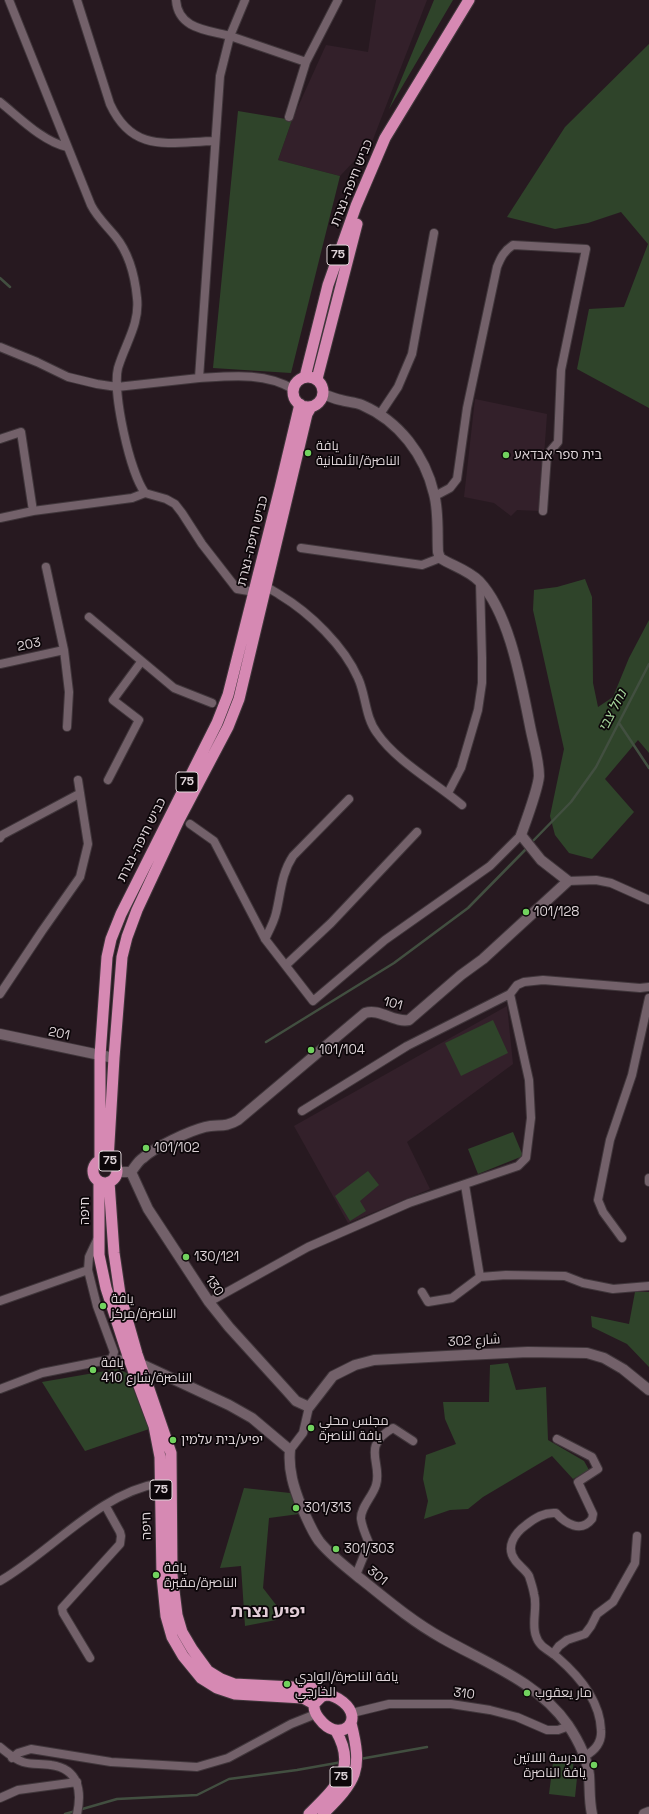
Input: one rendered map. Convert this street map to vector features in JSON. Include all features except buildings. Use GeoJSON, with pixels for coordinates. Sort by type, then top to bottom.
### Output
{"type":"FeatureCollection","features":[{"type":"Feature","properties":{"kind":"highway","name":"כביש חיפה-נצרת"},"geometry":{"type":"LineString","coordinates":[[304,377],[328,285],[356,206],[385,138],[424,71],[469,0]]}},
{"type":"Feature","properties":{"kind":"highway","name":"כביש חיפה-נצרת"},"geometry":{"type":"LineString","coordinates":[[317,379],[360,210],[385,138]]}},
{"type":"Feature","properties":{"kind":"highway"},"geometry":{"type":"LineString","coordinates":[[304,377],[311,376],[317,379],[321,383],[323,394]]}},
{"type":"Feature","properties":{"kind":"highway","name":"75"},"geometry":{"type":"LineString","coordinates":[[293,389],[296,383],[304,377]]}},
{"type":"Feature","properties":{"kind":"highway"},"geometry":{"type":"LineString","coordinates":[[293,389],[293,395],[300,404],[311,407]]}},
{"type":"Feature","properties":{"kind":"highway","name":"75"},"geometry":{"type":"LineString","coordinates":[[311,407],[319,402],[323,394]]}},
{"type":"Feature","properties":{"kind":"highway","name":"כביש חיפה-נצרת"},"geometry":{"type":"LineString","coordinates":[[104,1160],[100,1056],[107,957],[111,939],[121,914],[218,724],[228,695],[255,592],[300,404]]}},
{"type":"Feature","properties":{"kind":"highway","name":"כביש חיפה-נצרת"},"geometry":{"type":"LineString","coordinates":[[104,1160],[122,957],[127,937],[137,910],[179,820],[228,727],[240,699],[307,414],[311,407]]}},
{"type":"Feature","properties":{"kind":"highway","name":"75"},"geometry":{"type":"LineString","coordinates":[[104,1160],[114,1165],[116,1172],[114,1178],[104,1182],[94,1177],[93,1171],[95,1165],[104,1160]]}},
{"type":"Feature","properties":{"kind":"highway","name":"חיפה"},"geometry":{"type":"LineString","coordinates":[[104,1182],[99,1235],[99,1255],[106,1288],[129,1359],[154,1426],[160,1457],[162,1576],[166,1616],[172,1637],[183,1656],[200,1678],[217,1688],[235,1694],[302,1698],[315,1709]]}},
{"type":"Feature","properties":{"kind":"highway","name":"חיפה"},"geometry":{"type":"LineString","coordinates":[[104,1182],[120,1294],[141,1364],[171,1453],[172,1575],[177,1614],[182,1632],[192,1650],[208,1670],[221,1679],[234,1684],[312,1688],[326,1695]]}},
{"type":"Feature","properties":{"kind":"highway"},"geometry":{"type":"LineString","coordinates":[[315,1709],[317,1700],[326,1695]]}},
{"type":"Feature","properties":{"kind":"highway","name":"75"},"geometry":{"type":"LineString","coordinates":[[326,1695],[339,1698],[348,1706],[352,1718]]}},
{"type":"Feature","properties":{"kind":"highway","name":"75"},"geometry":{"type":"LineString","coordinates":[[309,1814],[336,1788],[342,1775],[344,1764],[344,1747],[336,1730],[327,1727],[315,1709]]}},
{"type":"Feature","properties":{"kind":"highway"},"geometry":{"type":"LineString","coordinates":[[336,1730],[345,1729],[352,1718]]}},
{"type":"Feature","properties":{"kind":"highway"},"geometry":{"type":"LineString","coordinates":[[323,1814],[344,1794],[353,1779],[358,1763],[352,1718]]}},
{"type":"Feature","properties":{"kind":"street"},"geometry":{"type":"LineString","coordinates":[[9,0],[91,205],[100,220],[121,244],[127,256],[133,275],[137,298],[137,312],[133,330],[118,367],[118,407],[136,478],[145,493]]}},
{"type":"Feature","properties":{"kind":"street"},"geometry":{"type":"LineString","coordinates":[[77,0],[110,104],[116,117],[128,132],[148,141],[215,141]]}},
{"type":"Feature","properties":{"kind":"street"},"geometry":{"type":"LineString","coordinates":[[176,0],[179,14],[187,23],[306,62]]}},
{"type":"Feature","properties":{"kind":"street"},"geometry":{"type":"LineString","coordinates":[[199,378],[220,76],[230,36],[245,0]]}},
{"type":"Feature","properties":{"kind":"street"},"geometry":{"type":"LineString","coordinates":[[289,117],[306,62],[338,0]]}},
{"type":"Feature","properties":{"kind":"street"},"geometry":{"type":"LineString","coordinates":[[0,102],[47,139],[58,145],[67,147]]}},
{"type":"Feature","properties":{"kind":"street"},"geometry":{"type":"LineString","coordinates":[[380,414],[398,387],[412,354],[434,233]]}},
{"type":"Feature","properties":{"kind":"street"},"geometry":{"type":"LineString","coordinates":[[435,496],[450,488],[457,479],[467,408],[497,267],[501,256],[513,245],[586,249],[561,370],[558,442],[547,455],[543,511]]}},
{"type":"Feature","properties":{"kind":"street"},"geometry":{"type":"LineString","coordinates":[[0,347],[37,362],[68,377],[117,387],[232,376],[257,377],[282,382],[293,389]]}},
{"type":"Feature","properties":{"kind":"street"},"geometry":{"type":"LineString","coordinates":[[190,824],[214,841],[265,939],[313,1001],[385,940],[490,866],[522,835],[539,777],[535,749],[522,686],[505,625],[499,611],[480,582],[470,573],[440,558],[438,552],[435,496],[419,455],[403,433],[380,414],[360,404],[339,400],[323,394]]}},
{"type":"Feature","properties":{"kind":"street"},"geometry":{"type":"LineString","coordinates":[[0,439],[21,432],[33,511]]}},
{"type":"Feature","properties":{"kind":"street"},"geometry":{"type":"LineString","coordinates":[[0,518],[33,511],[132,498],[145,493],[166,499],[175,504],[202,544],[237,589],[255,592]]}},
{"type":"Feature","properties":{"kind":"street"},"geometry":{"type":"LineString","coordinates":[[301,548],[422,565],[440,558]]}},
{"type":"Feature","properties":{"kind":"street"},"geometry":{"type":"LineString","coordinates":[[46,567],[64,650],[69,692],[67,727]]}},
{"type":"Feature","properties":{"kind":"street"},"geometry":{"type":"LineString","coordinates":[[448,793],[462,768],[478,710],[482,683],[480,582]]}},
{"type":"Feature","properties":{"kind":"street"},"geometry":{"type":"LineString","coordinates":[[267,588],[280,595],[305,613],[350,661],[359,680],[369,715],[376,732],[383,741],[462,805]]}},
{"type":"Feature","properties":{"kind":"street"},"geometry":{"type":"LineString","coordinates":[[89,617],[141,662],[174,688],[212,703]]}},
{"type":"Feature","properties":{"kind":"street","name":"203"},"geometry":{"type":"LineString","coordinates":[[0,664],[64,650]]}},
{"type":"Feature","properties":{"kind":"street"},"geometry":{"type":"LineString","coordinates":[[108,780],[139,720],[113,700],[141,662]]}},
{"type":"Feature","properties":{"kind":"street"},"geometry":{"type":"LineString","coordinates":[[0,994],[80,878],[88,844],[78,780]]}},
{"type":"Feature","properties":{"kind":"street"},"geometry":{"type":"LineString","coordinates":[[0,838],[2,835],[79,794]]}},
{"type":"Feature","properties":{"kind":"street"},"geometry":{"type":"LineString","coordinates":[[265,939],[276,915],[287,865],[293,856],[349,799]]}},
{"type":"Feature","properties":{"kind":"street"},"geometry":{"type":"LineString","coordinates":[[286,965],[331,923],[417,832]]}},
{"type":"Feature","properties":{"kind":"street"},"geometry":{"type":"LineString","coordinates":[[522,835],[541,860],[568,881],[596,880],[611,883],[649,900]]}},
{"type":"Feature","properties":{"kind":"street","name":"101"},"geometry":{"type":"LineString","coordinates":[[130,1172],[145,1156],[185,1134],[206,1127],[228,1126],[238,1120],[365,1013],[370,1011],[402,1021],[409,1020],[461,975],[483,959],[568,881]]}},
{"type":"Feature","properties":{"kind":"street"},"geometry":{"type":"LineString","coordinates":[[302,1111],[407,1046],[510,994],[517,985],[524,982],[543,980],[640,988],[649,987]]}},
{"type":"Feature","properties":{"kind":"street"},"geometry":{"type":"LineString","coordinates":[[209,1302],[308,1247],[409,1203],[518,1166],[526,1158],[530,1118],[529,1080],[510,994]]}},
{"type":"Feature","properties":{"kind":"street"},"geometry":{"type":"LineString","coordinates":[[622,1238],[603,1212],[598,1200],[610,1140],[632,1074],[649,998]]}},
{"type":"Feature","properties":{"kind":"street","name":"201"},"geometry":{"type":"LineString","coordinates":[[0,1034],[114,1058]]}},
{"type":"Feature","properties":{"kind":"street"},"geometry":{"type":"LineString","coordinates":[[116,1172],[130,1172]]}},
{"type":"Feature","properties":{"kind":"street","name":"130"},"geometry":{"type":"LineString","coordinates":[[130,1172],[148,1209],[209,1302],[229,1328],[288,1392],[296,1400],[309,1407]]}},
{"type":"Feature","properties":{"kind":"street"},"geometry":{"type":"LineString","coordinates":[[465,1185],[480,1277]]}},
{"type":"Feature","properties":{"kind":"street"},"geometry":{"type":"LineString","coordinates":[[99,1235],[89,1257],[88,1270],[97,1306],[114,1352],[112,1359]]}},
{"type":"Feature","properties":{"kind":"street"},"geometry":{"type":"LineString","coordinates":[[0,1301],[88,1270]]}},
{"type":"Feature","properties":{"kind":"street"},"geometry":{"type":"LineString","coordinates":[[422,1292],[428,1302],[452,1298],[480,1277],[506,1275],[565,1276],[583,1283],[613,1289],[649,1286]]}},
{"type":"Feature","properties":{"kind":"street","name":"شارع 302"},"geometry":{"type":"LineString","coordinates":[[309,1407],[333,1376],[355,1365],[374,1360],[473,1354],[528,1352],[587,1353],[604,1358],[623,1369],[649,1390]]}},
{"type":"Feature","properties":{"kind":"street"},"geometry":{"type":"LineString","coordinates":[[0,1389],[42,1373],[112,1359],[129,1359],[240,1411],[267,1429],[290,1450],[303,1433],[309,1407]]}},
{"type":"Feature","properties":{"kind":"street"},"geometry":{"type":"LineString","coordinates":[[356,1575],[369,1543],[361,1520],[362,1514],[376,1486],[377,1480],[374,1451],[377,1442],[393,1428],[413,1441]]}},
{"type":"Feature","properties":{"kind":"street"},"geometry":{"type":"LineString","coordinates":[[557,1439],[592,1457],[598,1469],[578,1482],[593,1514],[592,1519],[582,1527],[563,1521],[556,1513],[548,1512],[535,1518],[520,1529],[513,1538],[510,1546],[514,1559],[528,1575],[535,1596],[535,1636],[542,1646],[553,1654],[582,1683],[592,1696],[598,1710],[602,1734],[599,1744],[586,1756]]}},
{"type":"Feature","properties":{"kind":"street","name":"301"},"geometry":{"type":"LineString","coordinates":[[290,1450],[289,1463],[292,1480],[311,1529],[320,1542],[345,1567],[393,1605],[441,1638],[506,1672],[528,1686],[555,1710],[568,1726],[586,1756],[592,1814]]}},
{"type":"Feature","properties":{"kind":"street"},"geometry":{"type":"LineString","coordinates":[[0,1581],[105,1505],[148,1485],[160,1483]]}},
{"type":"Feature","properties":{"kind":"street"},"geometry":{"type":"LineString","coordinates":[[90,1658],[63,1613],[62,1608],[120,1544],[120,1532],[105,1505]]}},
{"type":"Feature","properties":{"kind":"street"},"geometry":{"type":"LineString","coordinates":[[553,1654],[559,1646],[567,1640],[585,1634],[592,1626],[597,1614],[613,1602],[635,1563],[637,1536]]}},
{"type":"Feature","properties":{"kind":"street","name":"310"},"geometry":{"type":"LineString","coordinates":[[352,1718],[389,1704],[451,1704],[490,1710],[547,1730],[558,1730],[568,1726]]}},
{"type":"Feature","properties":{"kind":"street"},"geometry":{"type":"LineString","coordinates":[[12,1758],[18,1753],[31,1749],[111,1762],[197,1767],[228,1758],[315,1709]]}},
{"type":"Feature","properties":{"kind":"street"},"geometry":{"type":"LineString","coordinates":[[0,1747],[12,1758],[24,1763],[59,1766],[66,1770],[77,1782],[80,1790],[77,1814]]}},
{"type":"Feature","properties":{"kind":"street"},"geometry":{"type":"LineString","coordinates":[[0,1798],[18,1790],[77,1782]]}},
{"type":"Feature","properties":{"kind":"street"},"geometry":{"type":"LineString","coordinates":[[644,1814],[649,1812]]}},
{"type":"Feature","properties":{"kind":"shaded area"},"geometry":{"type":"Polygon","coordinates":[[[376,0],[427,0],[372,142],[340,176],[278,160],[292,120],[326,45],[368,52],[376,0]]]}},
{"type":"Feature","properties":{"kind":"shaded area","name":"בית ספר אבדאע"},"geometry":{"type":"Polygon","coordinates":[[[475,399],[547,414],[540,511],[517,510],[511,516],[494,503],[464,497],[475,399]]]}},
{"type":"Feature","properties":{"kind":"shaded area"},"geometry":{"type":"Polygon","coordinates":[[[507,1006],[513,1064],[407,1142],[430,1189],[348,1223],[294,1126],[507,1006]]]}},
{"type":"Feature","properties":{"kind":"green space"},"geometry":{"type":"Polygon","coordinates":[[[434,0],[453,0],[389,109],[434,0]]]}},
{"type":"Feature","properties":{"kind":"green space"},"geometry":{"type":"Polygon","coordinates":[[[649,44],[649,408],[577,369],[589,309],[624,307],[648,244],[621,212],[588,223],[555,229],[507,217],[565,127],[649,44]]]}},
{"type":"Feature","properties":{"kind":"green space"},"geometry":{"type":"Polygon","coordinates":[[[238,111],[292,120],[278,160],[340,176],[291,373],[213,368],[238,111]]]}},
{"type":"Feature","properties":{"kind":"green space"},"geometry":{"type":"Polygon","coordinates":[[[585,579],[592,597],[593,683],[598,707],[613,697],[629,658],[649,620],[649,753],[638,740],[605,779],[634,812],[592,859],[569,853],[555,835],[550,816],[564,749],[533,610],[534,590],[557,587],[585,579]]]}},
{"type":"Feature","properties":{"kind":"green space"},"geometry":{"type":"Polygon","coordinates":[[[493,1020],[508,1053],[461,1076],[445,1043],[493,1020]]]}},
{"type":"Feature","properties":{"kind":"green space"},"geometry":{"type":"Polygon","coordinates":[[[513,1132],[523,1156],[478,1174],[468,1149],[513,1132]]]}},
{"type":"Feature","properties":{"kind":"green space"},"geometry":{"type":"Polygon","coordinates":[[[368,1171],[379,1185],[360,1201],[366,1211],[350,1221],[335,1196],[368,1171]]]}},
{"type":"Feature","properties":{"kind":"green space"},"geometry":{"type":"Polygon","coordinates":[[[635,1292],[649,1292],[649,1367],[627,1344],[592,1327],[591,1316],[629,1324],[635,1292]]]}},
{"type":"Feature","properties":{"kind":"green space"},"geometry":{"type":"Polygon","coordinates":[[[508,1363],[516,1390],[546,1387],[548,1440],[584,1461],[589,1470],[573,1479],[552,1456],[483,1497],[468,1509],[450,1510],[424,1519],[428,1501],[423,1479],[426,1455],[456,1444],[445,1419],[443,1402],[489,1402],[490,1365],[508,1363]]]}},
{"type":"Feature","properties":{"kind":"green space"},"geometry":{"type":"Polygon","coordinates":[[[117,1369],[127,1373],[149,1429],[85,1451],[42,1382],[117,1369]]]}},
{"type":"Feature","properties":{"kind":"green space"},"geometry":{"type":"Polygon","coordinates":[[[244,1488],[290,1493],[299,1514],[269,1518],[263,1588],[280,1610],[276,1620],[245,1626],[241,1566],[220,1568],[244,1488]]]}},
{"type":"Feature","properties":{"kind":"green space"},"geometry":{"type":"Polygon","coordinates":[[[554,1755],[574,1758],[572,1777],[577,1778],[575,1797],[549,1794],[554,1755]]]}},
{"type":"Feature","properties":{"kind":"waterway"},"geometry":{"type":"LineString","coordinates":[[0,278],[10,287]]}},
{"type":"Feature","properties":{"kind":"waterway","name":"נחל צבי"},"geometry":{"type":"LineString","coordinates":[[530,844],[571,802],[596,767],[649,664]]}},
{"type":"Feature","properties":{"kind":"waterway"},"geometry":{"type":"LineString","coordinates":[[619,723],[649,768]]}},
{"type":"Feature","properties":{"kind":"waterway"},"geometry":{"type":"LineString","coordinates":[[266,1042],[394,963],[468,908],[527,848]]}},
{"type":"Feature","properties":{"kind":"waterway"},"geometry":{"type":"LineString","coordinates":[[360,1759],[427,1747]]}},
{"type":"Feature","properties":{"kind":"waterway"},"geometry":{"type":"LineString","coordinates":[[65,1814],[117,1799],[197,1795],[229,1779],[297,1770],[342,1762]]}},
{"type":"Feature","properties":{"kind":"place","name":"يافة الناصرة/الألمانية"},"geometry":{"type":"Point","coordinates":[308,453]}},
{"type":"Feature","properties":{"kind":"place","name":"בית ספר אבדאע"},"geometry":{"type":"Point","coordinates":[506,455]}},
{"type":"Feature","properties":{"kind":"place","name":"101/128"},"geometry":{"type":"Point","coordinates":[526,912]}},
{"type":"Feature","properties":{"kind":"place","name":"101/104"},"geometry":{"type":"Point","coordinates":[311,1050]}},
{"type":"Feature","properties":{"kind":"place","name":"101/102"},"geometry":{"type":"Point","coordinates":[146,1148]}},
{"type":"Feature","properties":{"kind":"place","name":"130/121"},"geometry":{"type":"Point","coordinates":[186,1257]}},
{"type":"Feature","properties":{"kind":"place","name":"يافة الناصرة/مركز"},"geometry":{"type":"Point","coordinates":[103,1306]}},
{"type":"Feature","properties":{"kind":"place","name":"يافة الناصرة/شارع 410"},"geometry":{"type":"Point","coordinates":[93,1370]}},
{"type":"Feature","properties":{"kind":"place","name":"مجلس محلي يافة الناصرة"},"geometry":{"type":"Point","coordinates":[311,1428]}},
{"type":"Feature","properties":{"kind":"place","name":"יפיע/בית עלמין"},"geometry":{"type":"Point","coordinates":[173,1440]}},
{"type":"Feature","properties":{"kind":"place","name":"301/313"},"geometry":{"type":"Point","coordinates":[296,1508]}},
{"type":"Feature","properties":{"kind":"place","name":"301/303"},"geometry":{"type":"Point","coordinates":[336,1549]}},
{"type":"Feature","properties":{"kind":"place","name":"يافة الناصرة/مقبرة"},"geometry":{"type":"Point","coordinates":[156,1575]}},
{"type":"Feature","properties":{"kind":"place","name":"يافة الناصرة/الوادي الخارجي"},"geometry":{"type":"Point","coordinates":[287,1684]}},
{"type":"Feature","properties":{"kind":"place","name":"مار يعقوب"},"geometry":{"type":"Point","coordinates":[527,1693]}},
{"type":"Feature","properties":{"kind":"place","name":"مدرسة اللاتين يافة الناصرة"},"geometry":{"type":"Point","coordinates":[594,1765]}},
{"type":"Feature","properties":{"kind":"district","name":"יפיע נצרת"},"geometry":{"type":"Point","coordinates":[268,1612]}}]}
